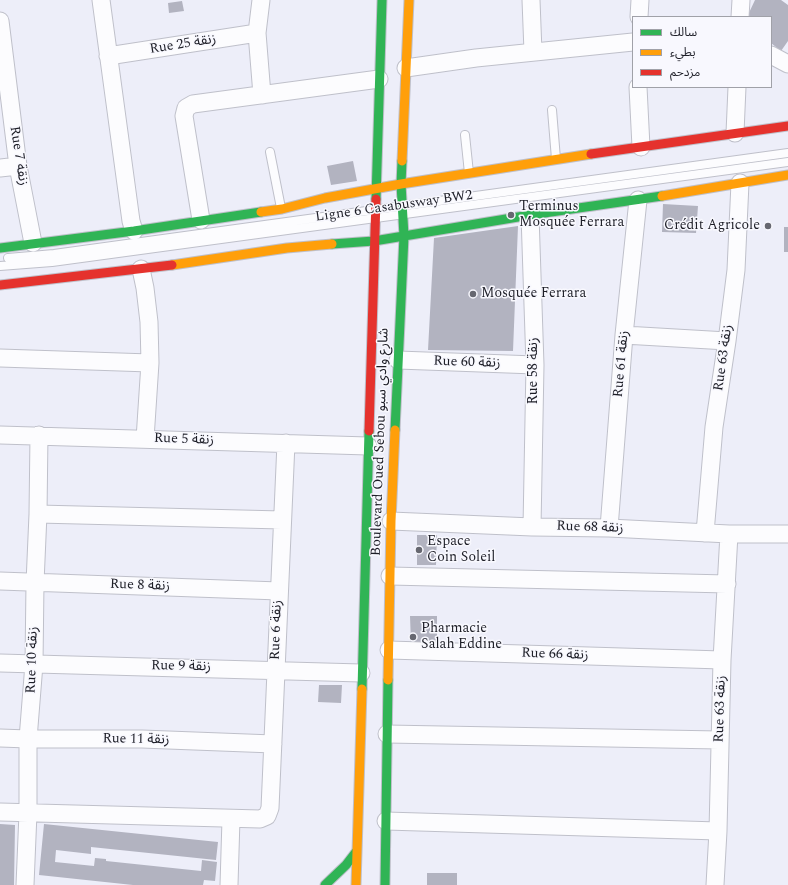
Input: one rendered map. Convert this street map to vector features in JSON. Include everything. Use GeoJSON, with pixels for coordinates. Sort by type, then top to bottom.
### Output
{"type":"FeatureCollection","features":[{"type":"Feature","properties":{"kind":"street"},"geometry":{"type":"LineString","coordinates":[[101,0],[131,221],[134,231]]}},
{"type":"Feature","properties":{"kind":"street"},"geometry":{"type":"LineString","coordinates":[[261,0],[257,33],[262,95]]}},
{"type":"Feature","properties":{"kind":"street","name":"Boulevard Oued Sebou شارع وادي سبو"},"geometry":{"type":"LineString","coordinates":[[356,885],[361,672],[382,0]]}},
{"type":"Feature","properties":{"kind":"street","name":"Boulevard Oued Sebou شارع وادي سبو"},"geometry":{"type":"LineString","coordinates":[[385,885],[391,520],[404,236],[401,184],[409,0]]}},
{"type":"Feature","properties":{"kind":"street"},"geometry":{"type":"LineString","coordinates":[[531,0],[533,52]]}},
{"type":"Feature","properties":{"kind":"street"},"geometry":{"type":"LineString","coordinates":[[639,16],[640,0]]}},
{"type":"Feature","properties":{"kind":"street"},"geometry":{"type":"LineString","coordinates":[[740,16],[741,0]]}},
{"type":"Feature","properties":{"kind":"street","name":"Rue 7 زنقة"},"geometry":{"type":"LineString","coordinates":[[0,21],[18,166],[33,243]]}},
{"type":"Feature","properties":{"kind":"street","name":"Rue 25 زنقة"},"geometry":{"type":"LineString","coordinates":[[108,56],[257,33]]}},
{"type":"Feature","properties":{"kind":"street"},"geometry":{"type":"LineString","coordinates":[[406,68],[476,58],[632,42]]}},
{"type":"Feature","properties":{"kind":"street"},"geometry":{"type":"LineString","coordinates":[[772,56],[788,64]]}},
{"type":"Feature","properties":{"kind":"street"},"geometry":{"type":"LineString","coordinates":[[201,220],[184,116],[186,108],[193,104],[379,79]]}},
{"type":"Feature","properties":{"kind":"street"},"geometry":{"type":"LineString","coordinates":[[638,88],[641,147]]}},
{"type":"Feature","properties":{"kind":"street"},"geometry":{"type":"LineString","coordinates":[[735,133],[737,88]]}},
{"type":"Feature","properties":{"kind":"street"},"geometry":{"type":"LineString","coordinates":[[0,248],[134,231],[282,209],[376,188],[556,159],[788,126]]}},
{"type":"Feature","properties":{"kind":"street"},"geometry":{"type":"LineString","coordinates":[[0,168],[18,166]]}},
{"type":"Feature","properties":{"kind":"street"},"geometry":{"type":"LineString","coordinates":[[0,285],[141,269],[287,248],[374,241],[788,175]]}},
{"type":"Feature","properties":{"kind":"street","name":"Rue 63 زنقة"},"geometry":{"type":"LineString","coordinates":[[705,533],[714,427],[736,270],[740,183]]}},
{"type":"Feature","properties":{"kind":"street","name":"Rue 61 زنقة"},"geometry":{"type":"LineString","coordinates":[[609,528],[624,335],[638,200]]}},
{"type":"Feature","properties":{"kind":"street","name":"Rue 58 زنقة"},"geometry":{"type":"LineString","coordinates":[[530,215],[536,365],[532,527]]}},
{"type":"Feature","properties":{"kind":"street"},"geometry":{"type":"LineString","coordinates":[[141,269],[149,322],[150,363],[145,439]]}},
{"type":"Feature","properties":{"kind":"street"},"geometry":{"type":"LineString","coordinates":[[624,335],[727,341]]}},
{"type":"Feature","properties":{"kind":"street"},"geometry":{"type":"LineString","coordinates":[[0,358],[150,363]]}},
{"type":"Feature","properties":{"kind":"street","name":"Rue 60 زنقة"},"geometry":{"type":"LineString","coordinates":[[398,360],[536,365]]}},
{"type":"Feature","properties":{"kind":"street","name":"Rue 5 زنقة"},"geometry":{"type":"LineString","coordinates":[[0,435],[368,446]]}},
{"type":"Feature","properties":{"kind":"street","name":"Rue 10 زنقة"},"geometry":{"type":"LineString","coordinates":[[25,885],[28,813],[28,739],[34,664],[39,435]]}},
{"type":"Feature","properties":{"kind":"street","name":"Rue 6 زنقة"},"geometry":{"type":"LineString","coordinates":[[231,819],[260,819],[267,816],[270,808],[286,443]]}},
{"type":"Feature","properties":{"kind":"street"},"geometry":{"type":"LineString","coordinates":[[38,514],[282,520]]}},
{"type":"Feature","properties":{"kind":"street","name":"Rue 68 زنقة"},"geometry":{"type":"LineString","coordinates":[[391,520],[730,534],[788,534]]}},
{"type":"Feature","properties":{"kind":"street","name":"Rue 63 زنقة"},"geometry":{"type":"LineString","coordinates":[[715,885],[718,831],[722,660],[730,534]]}},
{"type":"Feature","properties":{"kind":"street"},"geometry":{"type":"LineString","coordinates":[[390,576],[728,584]]}},
{"type":"Feature","properties":{"kind":"street","name":"Rue 8 زنقة"},"geometry":{"type":"LineString","coordinates":[[0,581],[279,591]]}},
{"type":"Feature","properties":{"kind":"street","name":"Rue 66 زنقة"},"geometry":{"type":"LineString","coordinates":[[389,650],[722,660]]}},
{"type":"Feature","properties":{"kind":"street","name":"Rue 9 زنقة"},"geometry":{"type":"LineString","coordinates":[[0,662],[361,672]]}},
{"type":"Feature","properties":{"kind":"street"},"geometry":{"type":"LineString","coordinates":[[387,734],[719,740]]}},
{"type":"Feature","properties":{"kind":"street","name":"Rue 11 زنقة"},"geometry":{"type":"LineString","coordinates":[[0,738],[142,739],[273,744]]}},
{"type":"Feature","properties":{"kind":"street"},"geometry":{"type":"LineString","coordinates":[[0,812],[231,819],[229,885]]}},
{"type":"Feature","properties":{"kind":"street"},"geometry":{"type":"LineString","coordinates":[[386,821],[718,831]]}},
{"type":"Feature","properties":{"kind":"street"},"geometry":{"type":"LineString","coordinates":[[325,885],[346,865],[356,852]]}},
{"type":"Feature","properties":{"kind":"lane"},"geometry":{"type":"LineString","coordinates":[[552,110],[556,159]]}},
{"type":"Feature","properties":{"kind":"lane"},"geometry":{"type":"LineString","coordinates":[[465,135],[470,174]]}},
{"type":"Feature","properties":{"kind":"lane"},"geometry":{"type":"LineString","coordinates":[[270,152],[282,209]]}},
{"type":"Feature","properties":{"kind":"lane","name":"Ligne 6 Casabusway BW2"},"geometry":{"type":"LineString","coordinates":[[0,266],[60,260],[788,153]]}},
{"type":"Feature","properties":{"kind":"lane","name":"Ligne 6 Casabusway BW2"},"geometry":{"type":"LineString","coordinates":[[403,210],[788,162]]}},
{"type":"Feature","properties":{"kind":"lane","name":"Ligne 6 Casabusway BW2"},"geometry":{"type":"LineString","coordinates":[[0,258],[54,254],[375,214]]}},
{"type":"Feature","properties":{"kind":"building"},"geometry":{"type":"Polygon","coordinates":[[[755,0],[781,0],[788,5],[788,41],[781,51],[772,44],[772,16],[747,16],[755,0]]]}},
{"type":"Feature","properties":{"kind":"building"},"geometry":{"type":"Polygon","coordinates":[[[182,1],[184,11],[169,13],[168,3],[182,1]]]}},
{"type":"Feature","properties":{"kind":"building"},"geometry":{"type":"Polygon","coordinates":[[[353,161],[357,181],[331,185],[327,166],[353,161]]]}},
{"type":"Feature","properties":{"kind":"building"},"geometry":{"type":"Polygon","coordinates":[[[663,204],[698,206],[696,233],[662,232],[663,204]]]}},
{"type":"Feature","properties":{"kind":"building","name":"Mosquée Ferrara"},"geometry":{"type":"Polygon","coordinates":[[[518,226],[513,351],[428,350],[434,238],[518,226]]]}},
{"type":"Feature","properties":{"kind":"building"},"geometry":{"type":"Polygon","coordinates":[[[784,227],[788,227],[788,252],[784,252],[784,227]]]}},
{"type":"Feature","properties":{"kind":"building"},"geometry":{"type":"Polygon","coordinates":[[[417,535],[437,535],[436,565],[417,565],[417,535]]]}},
{"type":"Feature","properties":{"kind":"building"},"geometry":{"type":"Polygon","coordinates":[[[410,616],[437,616],[437,644],[411,644],[410,616]]]}},
{"type":"Feature","properties":{"kind":"building"},"geometry":{"type":"Polygon","coordinates":[[[319,685],[342,685],[341,703],[318,702],[319,685]]]}},
{"type":"Feature","properties":{"kind":"building"},"geometry":{"type":"Polygon","coordinates":[[[0,824],[15,825],[14,885],[0,885],[0,824]]]}},
{"type":"Feature","properties":{"kind":"building"},"geometry":{"type":"Polygon","coordinates":[[[44,824],[218,842],[216,860],[91,847],[91,854],[56,850],[55,862],[94,866],[95,858],[106,859],[106,861],[201,871],[202,860],[217,862],[215,881],[204,880],[203,885],[133,885],[39,875],[44,824]]]}},
{"type":"Feature","properties":{"kind":"building"},"geometry":{"type":"Polygon","coordinates":[[[427,873],[457,873],[457,885],[427,885],[427,873]]]}},
{"type":"Feature","properties":{"kind":"traffic: fast"},"geometry":{"type":"LineString","coordinates":[[376,199],[382,0]]}},
{"type":"Feature","properties":{"kind":"traffic: fast"},"geometry":{"type":"LineString","coordinates":[[395,430],[404,236],[401,184],[402,161]]}},
{"type":"Feature","properties":{"kind":"traffic: fast"},"geometry":{"type":"LineString","coordinates":[[332,244],[374,241],[530,215],[662,196]]}},
{"type":"Feature","properties":{"kind":"traffic: fast"},"geometry":{"type":"LineString","coordinates":[[0,248],[134,231],[261,212]]}},
{"type":"Feature","properties":{"kind":"traffic: fast"},"geometry":{"type":"LineString","coordinates":[[362,689],[369,431]]}},
{"type":"Feature","properties":{"kind":"traffic: fast"},"geometry":{"type":"LineString","coordinates":[[385,885],[388,680]]}},
{"type":"Feature","properties":{"kind":"traffic: fast"},"geometry":{"type":"LineString","coordinates":[[325,885],[346,865],[356,852]]}},
{"type":"Feature","properties":{"kind":"traffic: slow"},"geometry":{"type":"LineString","coordinates":[[402,161],[409,0]]}},
{"type":"Feature","properties":{"kind":"traffic: slow"},"geometry":{"type":"LineString","coordinates":[[261,212],[401,184],[591,154]]}},
{"type":"Feature","properties":{"kind":"traffic: slow"},"geometry":{"type":"LineString","coordinates":[[662,196],[788,175]]}},
{"type":"Feature","properties":{"kind":"traffic: slow"},"geometry":{"type":"LineString","coordinates":[[172,265],[287,248],[332,244]]}},
{"type":"Feature","properties":{"kind":"traffic: slow"},"geometry":{"type":"LineString","coordinates":[[388,680],[391,521],[395,430]]}},
{"type":"Feature","properties":{"kind":"traffic: slow"},"geometry":{"type":"LineString","coordinates":[[356,885],[362,689]]}},
{"type":"Feature","properties":{"kind":"traffic: jam"},"geometry":{"type":"LineString","coordinates":[[591,154],[788,126]]}},
{"type":"Feature","properties":{"kind":"traffic: jam"},"geometry":{"type":"LineString","coordinates":[[369,431],[376,199]]}},
{"type":"Feature","properties":{"kind":"traffic: jam"},"geometry":{"type":"LineString","coordinates":[[0,285],[172,265]]}},
{"type":"Feature","properties":{"kind":"place","name":"Terminus Mosquée Ferrara"},"geometry":{"type":"Point","coordinates":[511,215]}},
{"type":"Feature","properties":{"kind":"place","name":"Crédit Agricole"},"geometry":{"type":"Point","coordinates":[768,226]}},
{"type":"Feature","properties":{"kind":"place","name":"Mosquée Ferrara"},"geometry":{"type":"Point","coordinates":[473,294]}},
{"type":"Feature","properties":{"kind":"place","name":"Espace Coin Soleil"},"geometry":{"type":"Point","coordinates":[419,550]}},
{"type":"Feature","properties":{"kind":"place","name":"Pharmacie Salah Eddine"},"geometry":{"type":"Point","coordinates":[413,637]}}]}
